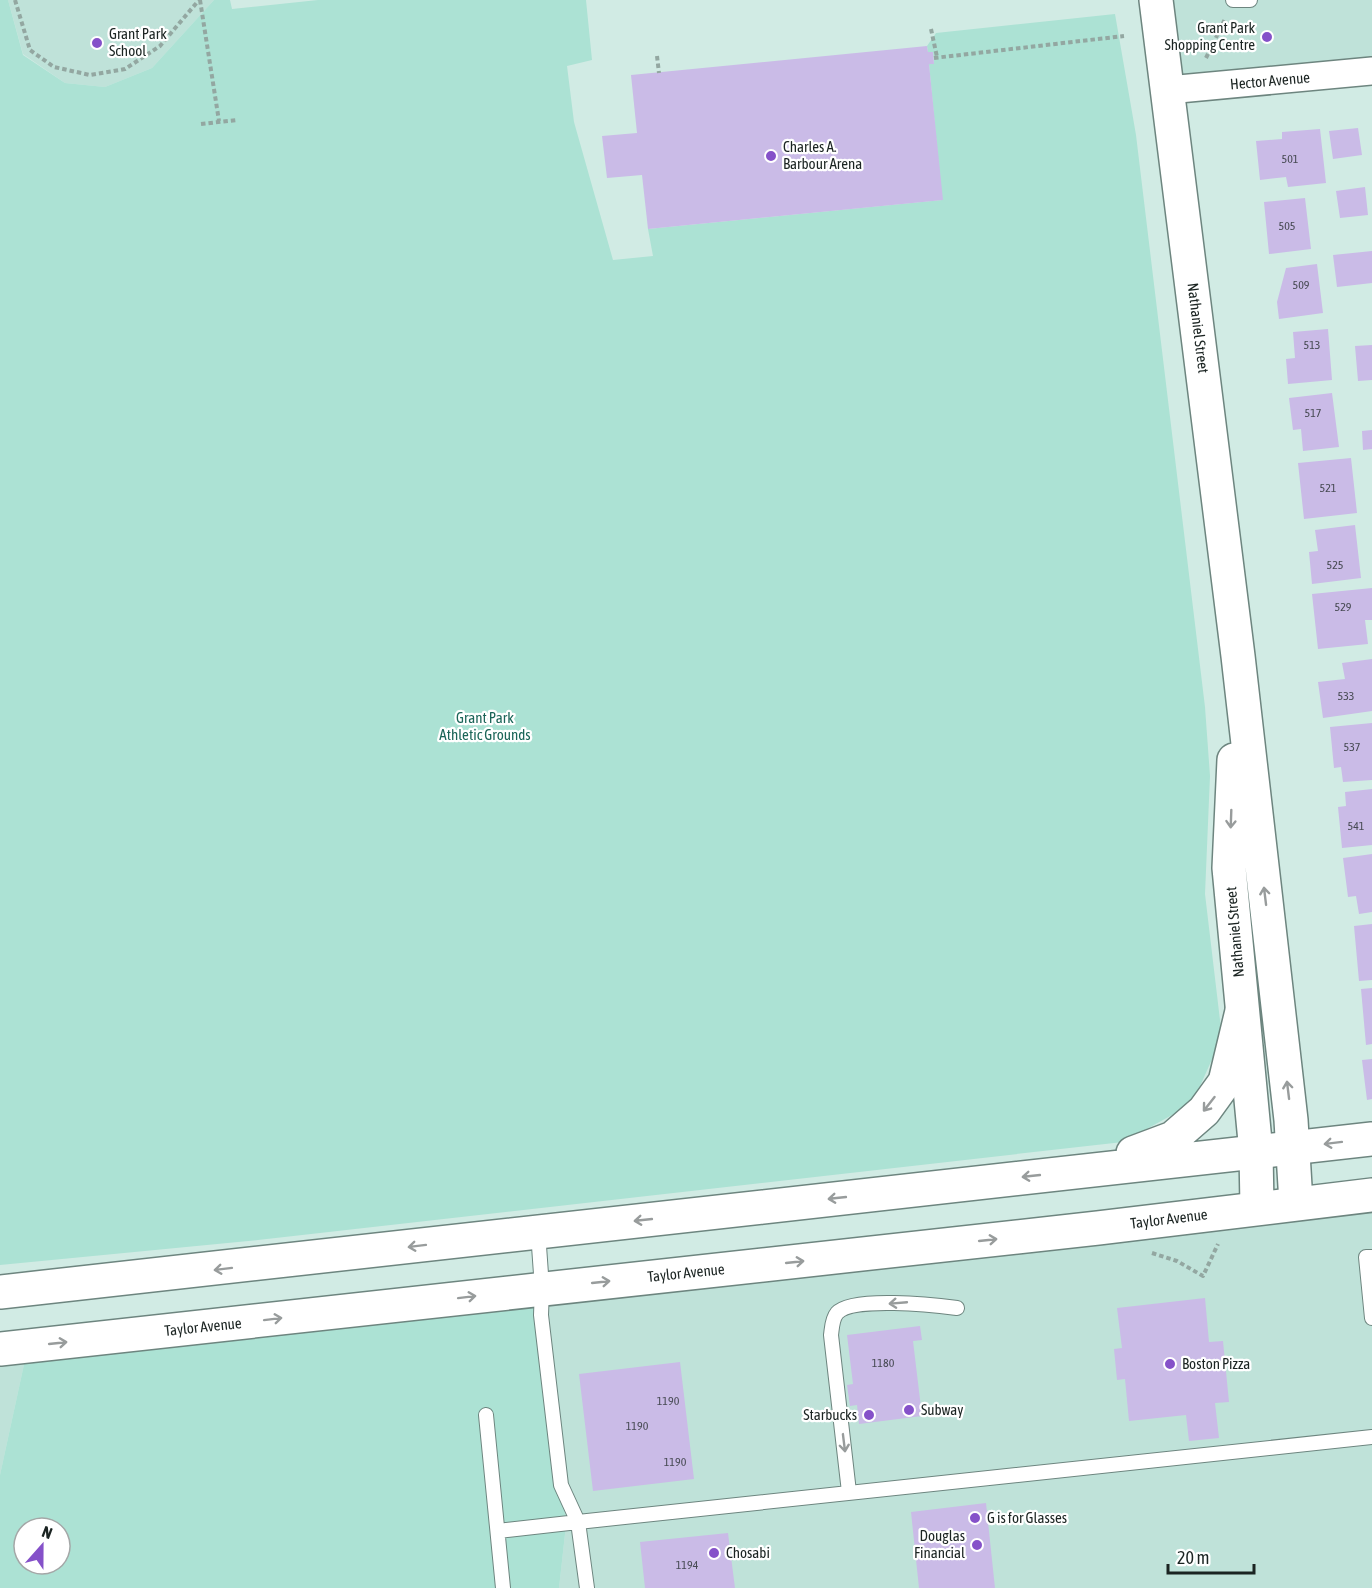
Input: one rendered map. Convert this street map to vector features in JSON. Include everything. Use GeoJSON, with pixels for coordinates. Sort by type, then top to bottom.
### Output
{"type":"FeatureCollection","features":[{"type":"Feature","properties":{"kind":"main road","name":"Nathaniel Street"},"geometry":{"type":"LineString","coordinates":[[1156,0],[1238,656],[1294,1148],[1296,1203]]}},
{"type":"Feature","properties":{"kind":"main road","name":"Nathaniel Street"},"geometry":{"type":"LineString","coordinates":[[1238,656],[1229,868],[1256,1152],[1257,1208]]}},
{"type":"Feature","properties":{"kind":"main road"},"geometry":{"type":"LineString","coordinates":[[1089,1170],[1173,1138],[1203,1111],[1225,1082],[1242,1011]]}},
{"type":"Feature","properties":{"kind":"main road"},"geometry":{"type":"LineString","coordinates":[[0,1292],[1372,1139]]}},
{"type":"Feature","properties":{"kind":"main road","name":"Taylor Avenue"},"geometry":{"type":"LineString","coordinates":[[0,1349],[1075,1231],[1372,1195]]}},
{"type":"Feature","properties":{"kind":"street","name":"Hector Avenue"},"geometry":{"type":"LineString","coordinates":[[1168,90],[1372,74]]}},
{"type":"Feature","properties":{"kind":"lane"},"geometry":{"type":"LineString","coordinates":[[1233,1],[1250,0]]}},
{"type":"Feature","properties":{"kind":"lane"},"geometry":{"type":"LineString","coordinates":[[538,1232],[542,1288],[541,1315],[561,1485],[578,1522],[587,1588]]}},
{"type":"Feature","properties":{"kind":"lane"},"geometry":{"type":"LineString","coordinates":[[1372,1257],[1366,1257],[1372,1318]]}},
{"type":"Feature","properties":{"kind":"lane"},"geometry":{"type":"LineString","coordinates":[[849,1492],[831,1335],[833,1320],[839,1311],[854,1306],[910,1302],[957,1308]]}},
{"type":"Feature","properties":{"kind":"lane"},"geometry":{"type":"LineString","coordinates":[[486,1415],[504,1588]]}},
{"type":"Feature","properties":{"kind":"lane"},"geometry":{"type":"LineString","coordinates":[[498,1531],[1372,1437]]}},
{"type":"Feature","properties":{"kind":"path"},"geometry":{"type":"LineString","coordinates":[[15,0],[30,50],[54,67],[90,75],[125,69],[160,46],[200,0]]}},
{"type":"Feature","properties":{"kind":"path"},"geometry":{"type":"LineString","coordinates":[[200,0],[219,121]]}},
{"type":"Feature","properties":{"kind":"path"},"geometry":{"type":"LineString","coordinates":[[1206,59],[1233,1]]}},
{"type":"Feature","properties":{"kind":"path"},"geometry":{"type":"LineString","coordinates":[[931,29],[935,57],[1124,36]]}},
{"type":"Feature","properties":{"kind":"path"},"geometry":{"type":"LineString","coordinates":[[657,56],[659,73]]}},
{"type":"Feature","properties":{"kind":"path"},"geometry":{"type":"LineString","coordinates":[[201,124],[237,120]]}},
{"type":"Feature","properties":{"kind":"shaded area","name":"Grant Park School"},"geometry":{"type":"Polygon","coordinates":[[[8,0],[214,0],[152,68],[105,87],[65,83],[23,54],[8,0]]]}},
{"type":"Feature","properties":{"kind":"shaded area","name":"Grant Park Shopping Centre"},"geometry":{"type":"Polygon","coordinates":[[[1156,0],[1372,0],[1372,71],[1168,90],[1156,0]]]}},
{"type":"Feature","properties":{"kind":"shaded area"},"geometry":{"type":"Polygon","coordinates":[[[1372,1195],[1372,1588],[559,1588],[566,1525],[542,1288],[1372,1195]]]}},
{"type":"Feature","properties":{"kind":"shaded area"},"geometry":{"type":"Polygon","coordinates":[[[28,1346],[0,1475],[0,1349],[28,1346]]]}},
{"type":"Feature","properties":{"kind":"green space","name":"Grant Park Athletic Grounds"},"geometry":{"type":"Polygon","coordinates":[[[0,0],[8,0],[23,55],[65,83],[105,87],[152,68],[214,0],[230,0],[232,9],[318,0],[586,0],[592,60],[567,66],[574,122],[613,260],[653,256],[648,229],[942,200],[929,64],[934,64],[933,52],[928,52],[927,46],[936,33],[1115,14],[1136,135],[1205,707],[1210,776],[1205,894],[1222,1037],[1192,1104],[1123,1142],[258,1240],[0,1265],[0,0]]]}},
{"type":"Feature","properties":{"kind":"green space"},"geometry":{"type":"Polygon","coordinates":[[[542,1288],[566,1525],[559,1588],[0,1588],[0,1475],[28,1346],[542,1288]]]}},
{"type":"Feature","properties":{"kind":"building","name":"Charles A. Barbour Arena"},"geometry":{"type":"Polygon","coordinates":[[[927,46],[928,52],[933,52],[934,64],[929,64],[943,200],[648,229],[642,175],[607,178],[602,136],[637,133],[631,75],[927,46]]]}},
{"type":"Feature","properties":{"kind":"building"},"geometry":{"type":"Polygon","coordinates":[[[1358,128],[1362,155],[1333,159],[1329,131],[1358,128]]]}},
{"type":"Feature","properties":{"kind":"building"},"geometry":{"type":"Polygon","coordinates":[[[1320,129],[1326,183],[1288,187],[1286,177],[1260,180],[1256,141],[1282,139],[1282,132],[1320,129]]]}},
{"type":"Feature","properties":{"kind":"building"},"geometry":{"type":"Polygon","coordinates":[[[1365,187],[1368,215],[1340,218],[1336,191],[1365,187]]]}},
{"type":"Feature","properties":{"kind":"building"},"geometry":{"type":"Polygon","coordinates":[[[1305,198],[1311,249],[1269,254],[1264,202],[1305,198]]]}},
{"type":"Feature","properties":{"kind":"building"},"geometry":{"type":"Polygon","coordinates":[[[1372,251],[1372,283],[1337,287],[1333,255],[1372,251]]]}},
{"type":"Feature","properties":{"kind":"building"},"geometry":{"type":"Polygon","coordinates":[[[1317,264],[1323,313],[1279,319],[1277,302],[1286,268],[1317,264]]]}},
{"type":"Feature","properties":{"kind":"building"},"geometry":{"type":"Polygon","coordinates":[[[1328,329],[1332,380],[1288,384],[1286,359],[1295,358],[1293,332],[1328,329]]]}},
{"type":"Feature","properties":{"kind":"building"},"geometry":{"type":"Polygon","coordinates":[[[1372,345],[1372,380],[1358,381],[1355,346],[1372,345]]]}},
{"type":"Feature","properties":{"kind":"building"},"geometry":{"type":"Polygon","coordinates":[[[1332,393],[1339,447],[1303,451],[1301,429],[1293,430],[1289,398],[1332,393]]]}},
{"type":"Feature","properties":{"kind":"building"},"geometry":{"type":"Polygon","coordinates":[[[1372,430],[1372,449],[1363,450],[1362,431],[1372,430]]]}},
{"type":"Feature","properties":{"kind":"building"},"geometry":{"type":"Polygon","coordinates":[[[1351,458],[1357,513],[1304,519],[1298,463],[1351,458]]]}},
{"type":"Feature","properties":{"kind":"building"},"geometry":{"type":"Polygon","coordinates":[[[1355,525],[1361,578],[1312,584],[1309,552],[1318,551],[1315,530],[1355,525]]]}},
{"type":"Feature","properties":{"kind":"building"},"geometry":{"type":"Polygon","coordinates":[[[1372,588],[1372,620],[1365,620],[1368,644],[1318,649],[1312,594],[1372,588]]]}},
{"type":"Feature","properties":{"kind":"building"},"geometry":{"type":"Polygon","coordinates":[[[1372,659],[1372,711],[1323,718],[1318,682],[1345,679],[1342,663],[1372,659]]]}},
{"type":"Feature","properties":{"kind":"building"},"geometry":{"type":"Polygon","coordinates":[[[1372,723],[1372,780],[1343,782],[1341,767],[1334,768],[1330,727],[1372,723]]]}},
{"type":"Feature","properties":{"kind":"building"},"geometry":{"type":"Polygon","coordinates":[[[1372,789],[1372,845],[1342,848],[1338,807],[1346,806],[1345,792],[1372,789]]]}},
{"type":"Feature","properties":{"kind":"building"},"geometry":{"type":"Polygon","coordinates":[[[1372,854],[1372,912],[1359,914],[1356,896],[1348,897],[1343,858],[1372,854]]]}},
{"type":"Feature","properties":{"kind":"building"},"geometry":{"type":"Polygon","coordinates":[[[1372,924],[1372,980],[1359,981],[1354,926],[1372,924]]]}},
{"type":"Feature","properties":{"kind":"building"},"geometry":{"type":"Polygon","coordinates":[[[1372,988],[1372,1044],[1366,1045],[1361,989],[1372,988]]]}},
{"type":"Feature","properties":{"kind":"building"},"geometry":{"type":"Polygon","coordinates":[[[1372,1059],[1372,1099],[1367,1100],[1362,1060],[1372,1059]]]}},
{"type":"Feature","properties":{"kind":"building","name":"Boston Pizza"},"geometry":{"type":"Polygon","coordinates":[[[1205,1298],[1209,1342],[1223,1341],[1229,1402],[1215,1403],[1219,1438],[1189,1441],[1186,1415],[1129,1421],[1125,1379],[1117,1380],[1114,1349],[1122,1348],[1117,1308],[1205,1298]]]}},
{"type":"Feature","properties":{"kind":"building"},"geometry":{"type":"Polygon","coordinates":[[[920,1326],[922,1340],[913,1341],[922,1416],[859,1424],[857,1405],[850,1406],[847,1385],[853,1384],[847,1335],[920,1326]]]}},
{"type":"Feature","properties":{"kind":"building"},"geometry":{"type":"Polygon","coordinates":[[[680,1362],[694,1479],[593,1491],[579,1374],[680,1362]]]}},
{"type":"Feature","properties":{"kind":"building"},"geometry":{"type":"Polygon","coordinates":[[[986,1503],[995,1588],[919,1588],[911,1512],[986,1503]]]}},
{"type":"Feature","properties":{"kind":"building"},"geometry":{"type":"Polygon","coordinates":[[[728,1533],[735,1588],[645,1588],[640,1542],[728,1533]]]}},
{"type":"Feature","properties":{"kind":"place","name":"Grant Park Shopping Centre"},"geometry":{"type":"Point","coordinates":[1267,37]}},
{"type":"Feature","properties":{"kind":"place","name":"Grant Park School"},"geometry":{"type":"Point","coordinates":[97,43]}},
{"type":"Feature","properties":{"kind":"place","name":"Charles A. Barbour Arena"},"geometry":{"type":"Point","coordinates":[771,156]}},
{"type":"Feature","properties":{"kind":"place","name":"Boston Pizza"},"geometry":{"type":"Point","coordinates":[1170,1364]}},
{"type":"Feature","properties":{"kind":"place","name":"Subway"},"geometry":{"type":"Point","coordinates":[909,1410]}},
{"type":"Feature","properties":{"kind":"place","name":"Starbucks"},"geometry":{"type":"Point","coordinates":[869,1415]}},
{"type":"Feature","properties":{"kind":"place","name":"G is for Glasses"},"geometry":{"type":"Point","coordinates":[975,1518]}},
{"type":"Feature","properties":{"kind":"place","name":"Douglas Financial"},"geometry":{"type":"Point","coordinates":[977,1545]}},
{"type":"Feature","properties":{"kind":"place","name":"Chosabi"},"geometry":{"type":"Point","coordinates":[714,1553]}}]}
